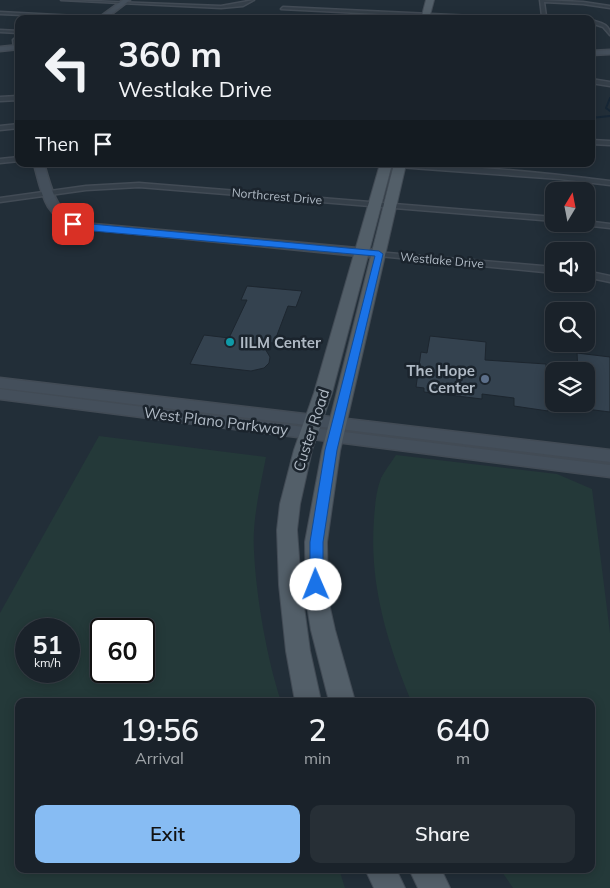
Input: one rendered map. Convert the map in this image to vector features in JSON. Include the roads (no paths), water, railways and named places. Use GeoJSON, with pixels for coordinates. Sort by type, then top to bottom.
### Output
{"type":"FeatureCollection","features":[{"type":"Feature","properties":{"kind":"main road"},"geometry":{"type":"LineString","coordinates":[[426,15],[430,0]]}},
{"type":"Feature","properties":{"kind":"main road"},"geometry":{"type":"LineString","coordinates":[[434,15],[438,0]]}},
{"type":"Feature","properties":{"kind":"main road"},"geometry":{"type":"LineString","coordinates":[[104,15],[125,1]]}},
{"type":"Feature","properties":{"kind":"main road"},"geometry":{"type":"LineString","coordinates":[[0,48],[15,47]]}},
{"type":"Feature","properties":{"kind":"main road"},"geometry":{"type":"LineString","coordinates":[[595,53],[610,52]]}},
{"type":"Feature","properties":{"kind":"main road"},"geometry":{"type":"LineString","coordinates":[[40,167],[48,193]]}},
{"type":"Feature","properties":{"kind":"main road","name":"Custer Road"},"geometry":{"type":"LineString","coordinates":[[307,698],[293,616],[287,530],[294,483],[376,205],[384,167]]}},
{"type":"Feature","properties":{"kind":"main road","name":"Custer Road"},"geometry":{"type":"LineString","coordinates":[[341,698],[323,630],[317,599],[316,570],[319,521],[336,430],[399,167]]}},
{"type":"Feature","properties":{"kind":"main road","name":"West Plano Parkway"},"geometry":{"type":"LineString","coordinates":[[0,383],[336,430],[592,469],[610,470]]}},
{"type":"Feature","properties":{"kind":"main road","name":"West Plano Parkway"},"geometry":{"type":"LineString","coordinates":[[0,394],[312,427]]}},
{"type":"Feature","properties":{"kind":"main road","name":"West Plano Parkway"},"geometry":{"type":"LineString","coordinates":[[336,430],[610,456]]}},
{"type":"Feature","properties":{"kind":"main road"},"geometry":{"type":"LineString","coordinates":[[382,873],[390,888]]}},
{"type":"Feature","properties":{"kind":"main road"},"geometry":{"type":"LineString","coordinates":[[426,873],[435,888]]}},
{"type":"Feature","properties":{"kind":"street"},"geometry":{"type":"LineString","coordinates":[[63,0],[125,1],[221,8],[242,5],[252,0]]}},
{"type":"Feature","properties":{"kind":"street"},"geometry":{"type":"LineString","coordinates":[[289,0],[283,8],[395,15]]}},
{"type":"Feature","properties":{"kind":"street"},"geometry":{"type":"LineString","coordinates":[[544,15],[542,1],[583,3],[610,7]]}},
{"type":"Feature","properties":{"kind":"street"},"geometry":{"type":"LineString","coordinates":[[300,15],[305,9]]}},
{"type":"Feature","properties":{"kind":"street"},"geometry":{"type":"LineString","coordinates":[[0,13],[40,15]]}},
{"type":"Feature","properties":{"kind":"street"},"geometry":{"type":"LineString","coordinates":[[595,22],[605,26],[610,34]]}},
{"type":"Feature","properties":{"kind":"street"},"geometry":{"type":"LineString","coordinates":[[0,31],[15,32]]}},
{"type":"Feature","properties":{"kind":"street"},"geometry":{"type":"LineString","coordinates":[[595,82],[610,84]]}},
{"type":"Feature","properties":{"kind":"street"},"geometry":{"type":"LineString","coordinates":[[0,99],[15,100]]}},
{"type":"Feature","properties":{"kind":"street"},"geometry":{"type":"LineString","coordinates":[[0,128],[15,126]]}},
{"type":"Feature","properties":{"kind":"street"},"geometry":{"type":"LineString","coordinates":[[595,142],[610,143]]}},
{"type":"Feature","properties":{"kind":"street"},"geometry":{"type":"LineString","coordinates":[[0,161],[15,159]]}},
{"type":"Feature","properties":{"kind":"street"},"geometry":{"type":"LineString","coordinates":[[463,167],[610,183]]}},
{"type":"Feature","properties":{"kind":"street","name":"Northcrest Drive"},"geometry":{"type":"LineString","coordinates":[[0,200],[101,186],[139,185],[545,218]]}},
{"type":"Feature","properties":{"kind":"street","name":"Westlake Drive"},"geometry":{"type":"LineString","coordinates":[[48,193],[55,211],[60,217],[81,226],[545,269]]}},
{"type":"Feature","properties":{"kind":"street"},"geometry":{"type":"LineString","coordinates":[[595,224],[610,226]]}},
{"type":"Feature","properties":{"kind":"street"},"geometry":{"type":"LineString","coordinates":[[595,276],[610,279]]}},
{"type":"Feature","properties":{"kind":"waterway"},"geometry":{"type":"LineString","coordinates":[[610,98],[606,108],[610,111]]}},
{"type":"Feature","properties":{"kind":"waterway"},"geometry":{"type":"LineString","coordinates":[[595,118],[610,116]]}},
{"type":"Feature","properties":{"kind":"place","name":"IILM Center"},"geometry":{"type":"Point","coordinates":[230,342]}},
{"type":"Feature","properties":{"kind":"place","name":"The Hope Center"},"geometry":{"type":"Point","coordinates":[485,379]}}]}
